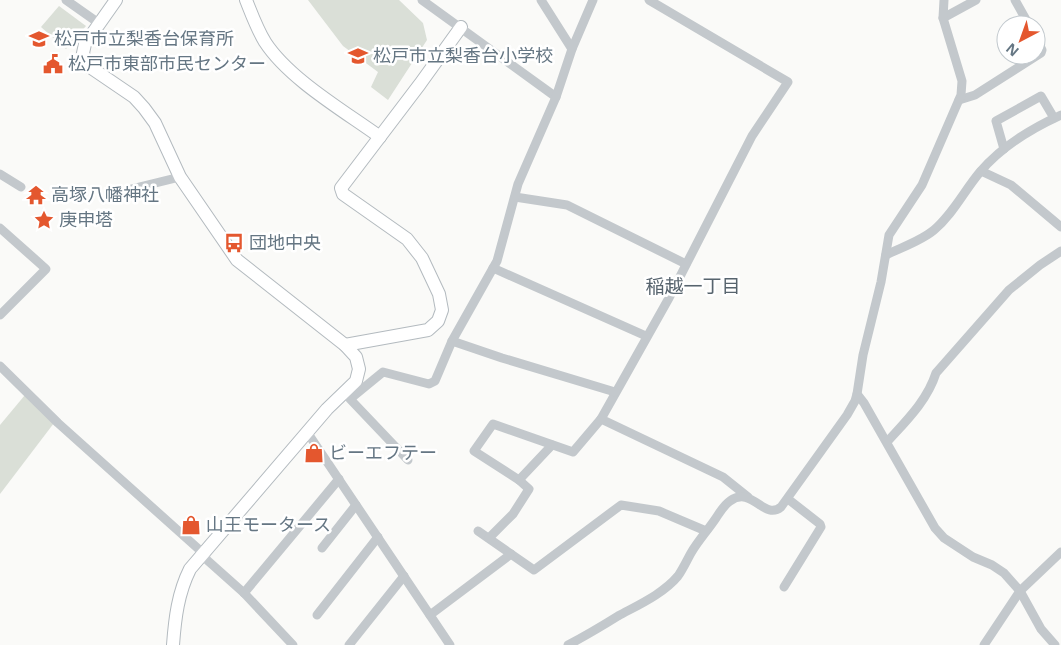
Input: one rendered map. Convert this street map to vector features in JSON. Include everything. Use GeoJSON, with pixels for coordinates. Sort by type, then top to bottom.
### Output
{"type":"FeatureCollection","features":[{"type":"Feature","properties":{"kind":"street"},"geometry":{"type":"LineString","coordinates":[[66,0],[100,24]]}},
{"type":"Feature","properties":{"kind":"street"},"geometry":{"type":"LineString","coordinates":[[116,0],[86,44],[82,53],[87,65],[134,97],[144,108],[155,123],[180,177],[237,260],[345,345],[356,357],[359,369],[356,381],[348,396]]}},
{"type":"Feature","properties":{"kind":"street"},"geometry":{"type":"LineString","coordinates":[[246,0],[256,26],[266,43],[289,70],[380,137]]}},
{"type":"Feature","properties":{"kind":"street"},"geometry":{"type":"LineString","coordinates":[[422,0],[556,97]]}},
{"type":"Feature","properties":{"kind":"street"},"geometry":{"type":"LineString","coordinates":[[540,0],[572,49]]}},
{"type":"Feature","properties":{"kind":"street"},"geometry":{"type":"LineString","coordinates":[[583,0],[589,10]]}},
{"type":"Feature","properties":{"kind":"street"},"geometry":{"type":"LineString","coordinates":[[172,645],[176,611],[182,586],[190,569],[326,409],[383,372],[429,384],[435,381],[464,317],[493,268],[518,184],[556,97],[572,49],[593,0]]}},
{"type":"Feature","properties":{"kind":"street"},"geometry":{"type":"LineString","coordinates":[[489,538],[513,514],[529,489],[519,480],[474,451],[493,424],[573,452],[601,419],[686,264],[752,136],[788,82],[649,0]]}},
{"type":"Feature","properties":{"kind":"street"},"geometry":{"type":"LineString","coordinates":[[601,419],[723,477],[748,497],[770,511],[776,511],[788,499],[842,423],[855,401],[889,235],[922,185],[962,91],[962,81],[943,18],[944,0]]}},
{"type":"Feature","properties":{"kind":"street"},"geometry":{"type":"LineString","coordinates":[[943,18],[976,0]]}},
{"type":"Feature","properties":{"kind":"street"},"geometry":{"type":"LineString","coordinates":[[1015,0],[1023,15]]}},
{"type":"Feature","properties":{"kind":"street"},"geometry":{"type":"LineString","coordinates":[[345,345],[428,330],[438,321],[442,310],[439,294],[422,258],[407,239],[343,194],[341,188],[461,27]]}},
{"type":"Feature","properties":{"kind":"street"},"geometry":{"type":"LineString","coordinates":[[959,100],[975,95],[1023,65]]}},
{"type":"Feature","properties":{"kind":"street"},"geometry":{"type":"LineString","coordinates":[[886,254],[926,236],[935,229],[956,206],[980,172],[1004,149],[1038,124],[1058,116],[1041,96],[996,121],[1004,149]]}},
{"type":"Feature","properties":{"kind":"street"},"geometry":{"type":"LineString","coordinates":[[980,172],[1010,185],[1061,227]]}},
{"type":"Feature","properties":{"kind":"street"},"geometry":{"type":"LineString","coordinates":[[0,174],[21,187]]}},
{"type":"Feature","properties":{"kind":"street"},"geometry":{"type":"LineString","coordinates":[[127,190],[180,177]]}},
{"type":"Feature","properties":{"kind":"street"},"geometry":{"type":"LineString","coordinates":[[514,197],[567,205],[686,264]]}},
{"type":"Feature","properties":{"kind":"street"},"geometry":{"type":"LineString","coordinates":[[0,228],[46,269],[0,315]]}},
{"type":"Feature","properties":{"kind":"street"},"geometry":{"type":"LineString","coordinates":[[887,442],[922,402],[932,386],[936,373],[1009,290],[1061,251]]}},
{"type":"Feature","properties":{"kind":"street"},"geometry":{"type":"LineString","coordinates":[[493,268],[646,336]]}},
{"type":"Feature","properties":{"kind":"street"},"geometry":{"type":"LineString","coordinates":[[452,341],[616,392]]}},
{"type":"Feature","properties":{"kind":"street"},"geometry":{"type":"LineString","coordinates":[[0,366],[58,422],[202,553],[207,560],[244,593],[293,645]]}},
{"type":"Feature","properties":{"kind":"street"},"geometry":{"type":"LineString","coordinates":[[857,394],[887,442],[929,518],[944,538],[973,557],[992,565],[1004,573],[1020,591],[1041,628],[1055,645]]}},
{"type":"Feature","properties":{"kind":"street"},"geometry":{"type":"LineString","coordinates":[[348,396],[408,460]]}},
{"type":"Feature","properties":{"kind":"street"},"geometry":{"type":"LineString","coordinates":[[307,432],[450,645]]}},
{"type":"Feature","properties":{"kind":"street"},"geometry":{"type":"LineString","coordinates":[[519,480],[552,444]]}},
{"type":"Feature","properties":{"kind":"street"},"geometry":{"type":"LineString","coordinates":[[244,593],[339,479]]}},
{"type":"Feature","properties":{"kind":"street"},"geometry":{"type":"LineString","coordinates":[[568,645],[650,598],[672,582],[726,504],[741,496],[748,497]]}},
{"type":"Feature","properties":{"kind":"street"},"geometry":{"type":"LineString","coordinates":[[784,587],[820,527],[816,520],[788,499]]}},
{"type":"Feature","properties":{"kind":"street"},"geometry":{"type":"LineString","coordinates":[[322,548],[356,505]]}},
{"type":"Feature","properties":{"kind":"street"},"geometry":{"type":"LineString","coordinates":[[478,531],[534,570],[621,505],[659,511],[706,531]]}},
{"type":"Feature","properties":{"kind":"street"},"geometry":{"type":"LineString","coordinates":[[317,615],[378,537]]}},
{"type":"Feature","properties":{"kind":"street"},"geometry":{"type":"LineString","coordinates":[[984,645],[1020,591],[1061,552]]}},
{"type":"Feature","properties":{"kind":"street"},"geometry":{"type":"LineString","coordinates":[[430,615],[511,554]]}},
{"type":"Feature","properties":{"kind":"street"},"geometry":{"type":"LineString","coordinates":[[349,645],[404,576]]}},
{"type":"Feature","properties":{"kind":"shaded area"},"geometry":{"type":"Polygon","coordinates":[[[308,0],[399,0],[423,23],[427,40],[388,100],[371,87],[378,72],[343,46],[308,0]]]}},
{"type":"Feature","properties":{"kind":"shaded area"},"geometry":{"type":"Polygon","coordinates":[[[59,6],[86,26],[66,49],[41,27],[59,6]]]}},
{"type":"Feature","properties":{"kind":"shaded area"},"geometry":{"type":"Polygon","coordinates":[[[25,395],[54,423],[0,494],[0,425],[25,395]]]}},
{"type":"Feature","properties":{"kind":"place","name":"松戸市立梨香台保育所"},"geometry":{"type":"Point","coordinates":[39,39]}},
{"type":"Feature","properties":{"kind":"place","name":"松戸市立梨香台小学校"},"geometry":{"type":"Point","coordinates":[358,56]}},
{"type":"Feature","properties":{"kind":"place","name":"松戸市東部市民センター"},"geometry":{"type":"Point","coordinates":[53,64]}},
{"type":"Feature","properties":{"kind":"place","name":"高塚八幡神社"},"geometry":{"type":"Point","coordinates":[36,195]}},
{"type":"Feature","properties":{"kind":"place","name":"庚申塔"},"geometry":{"type":"Point","coordinates":[44,220]}},
{"type":"Feature","properties":{"kind":"place","name":"団地中央"},"geometry":{"type":"Point","coordinates":[234,243]}},
{"type":"Feature","properties":{"kind":"place","name":"ビーエフテー"},"geometry":{"type":"Point","coordinates":[314,453]}},
{"type":"Feature","properties":{"kind":"place","name":"山王モータース"},"geometry":{"type":"Point","coordinates":[191,525]}},
{"type":"Feature","properties":{"kind":"district","name":"稲越一丁目"},"geometry":{"type":"Point","coordinates":[693,286]}}]}
